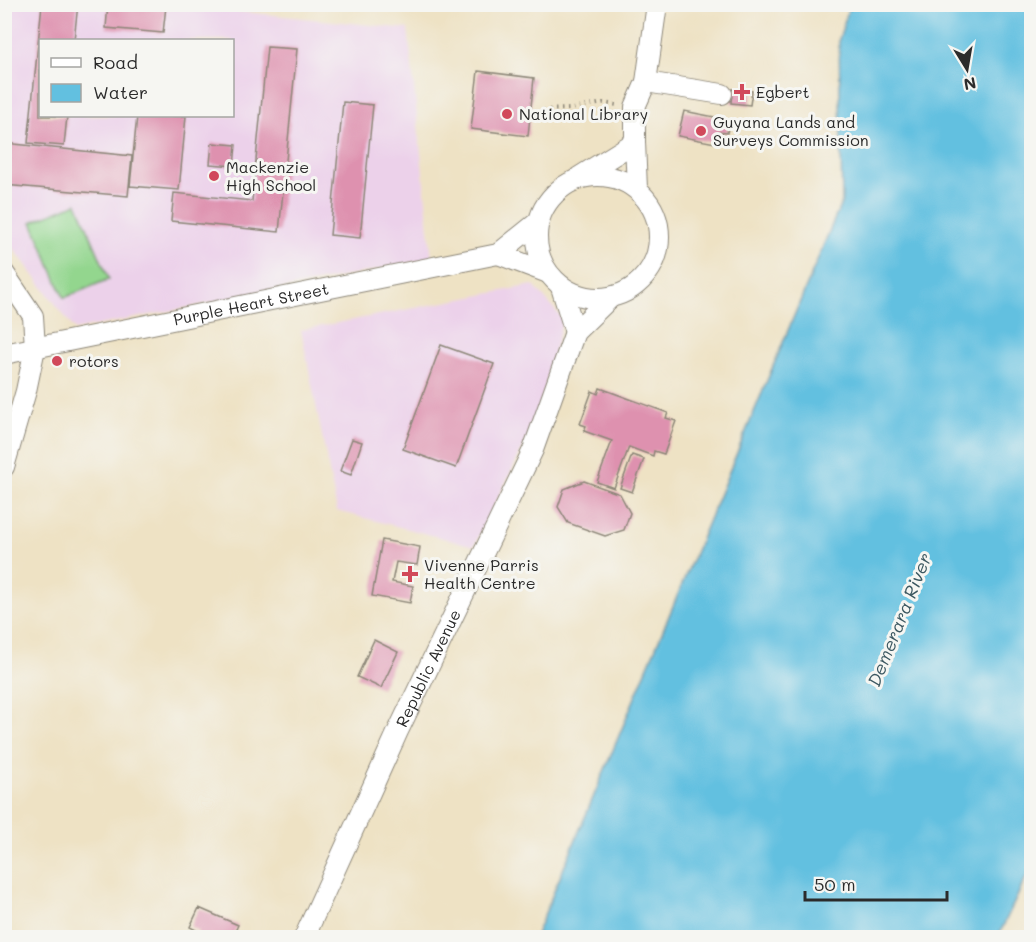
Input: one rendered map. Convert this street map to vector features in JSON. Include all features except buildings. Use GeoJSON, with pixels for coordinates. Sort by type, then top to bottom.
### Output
{"type":"FeatureCollection","features":[{"type":"Feature","properties":{"kind":"street"},"geometry":{"type":"LineString","coordinates":[[637,189],[635,107],[646,82],[657,4]]}},
{"type":"Feature","properties":{"kind":"street"},"geometry":{"type":"LineString","coordinates":[[646,82],[722,93]]}},
{"type":"Feature","properties":{"kind":"street"},"geometry":{"type":"LineString","coordinates":[[575,332],[555,280],[539,256],[536,239],[539,220],[550,199],[569,183],[635,142]]}},
{"type":"Feature","properties":{"kind":"street"},"geometry":{"type":"LineString","coordinates":[[498,254],[555,280],[577,295],[594,298],[612,297],[633,288],[649,272],[658,251],[659,228],[652,207],[637,189],[616,178],[608,177],[592,176],[569,183]]}},
{"type":"Feature","properties":{"kind":"street","name":"Purple Heart Street"},"geometry":{"type":"LineString","coordinates":[[4,354],[498,254],[539,220]]}},
{"type":"Feature","properties":{"kind":"street"},"geometry":{"type":"LineString","coordinates":[[4,273],[33,316],[35,348],[26,391],[4,467]]}},
{"type":"Feature","properties":{"kind":"street","name":"Republic Avenue"},"geometry":{"type":"LineString","coordinates":[[304,938],[398,731],[533,450],[575,332],[612,297]]}},
{"type":"Feature","properties":{"kind":"path"},"geometry":{"type":"LineString","coordinates":[[543,110],[571,109],[603,103],[635,107]]}},
{"type":"Feature","properties":{"kind":"shaded area","name":"Mackenzie High School"},"geometry":{"type":"Polygon","coordinates":[[[5,5],[178,5],[408,29],[432,259],[75,330],[5,237],[5,5]]]}},
{"type":"Feature","properties":{"kind":"shaded area"},"geometry":{"type":"Polygon","coordinates":[[[533,285],[563,319],[536,422],[474,546],[337,511],[301,330],[533,285]]]}},
{"type":"Feature","properties":{"kind":"green space"},"geometry":{"type":"Polygon","coordinates":[[[77,203],[109,279],[64,298],[32,222],[77,203]]]}},
{"type":"Feature","properties":{"kind":"water","name":"Demerara River"},"geometry":{"type":"Polygon","coordinates":[[[850,4],[1031,5],[1031,867],[998,937],[535,937],[842,201],[839,39],[850,4]]]}},
{"type":"Feature","properties":{"kind":"place","name":"Egbert"},"geometry":{"type":"Point","coordinates":[742,92]}},
{"type":"Feature","properties":{"kind":"place","name":"National Library"},"geometry":{"type":"Point","coordinates":[507,114]}},
{"type":"Feature","properties":{"kind":"place","name":"Guyana Lands and Surveys Commission"},"geometry":{"type":"Point","coordinates":[701,131]}},
{"type":"Feature","properties":{"kind":"place","name":"Mackenzie High School"},"geometry":{"type":"Point","coordinates":[214,176]}},
{"type":"Feature","properties":{"kind":"place","name":"rotors"},"geometry":{"type":"Point","coordinates":[57,361]}},
{"type":"Feature","properties":{"kind":"place","name":"Vivenne Parris Health Centre"},"geometry":{"type":"Point","coordinates":[410,574]}}]}
